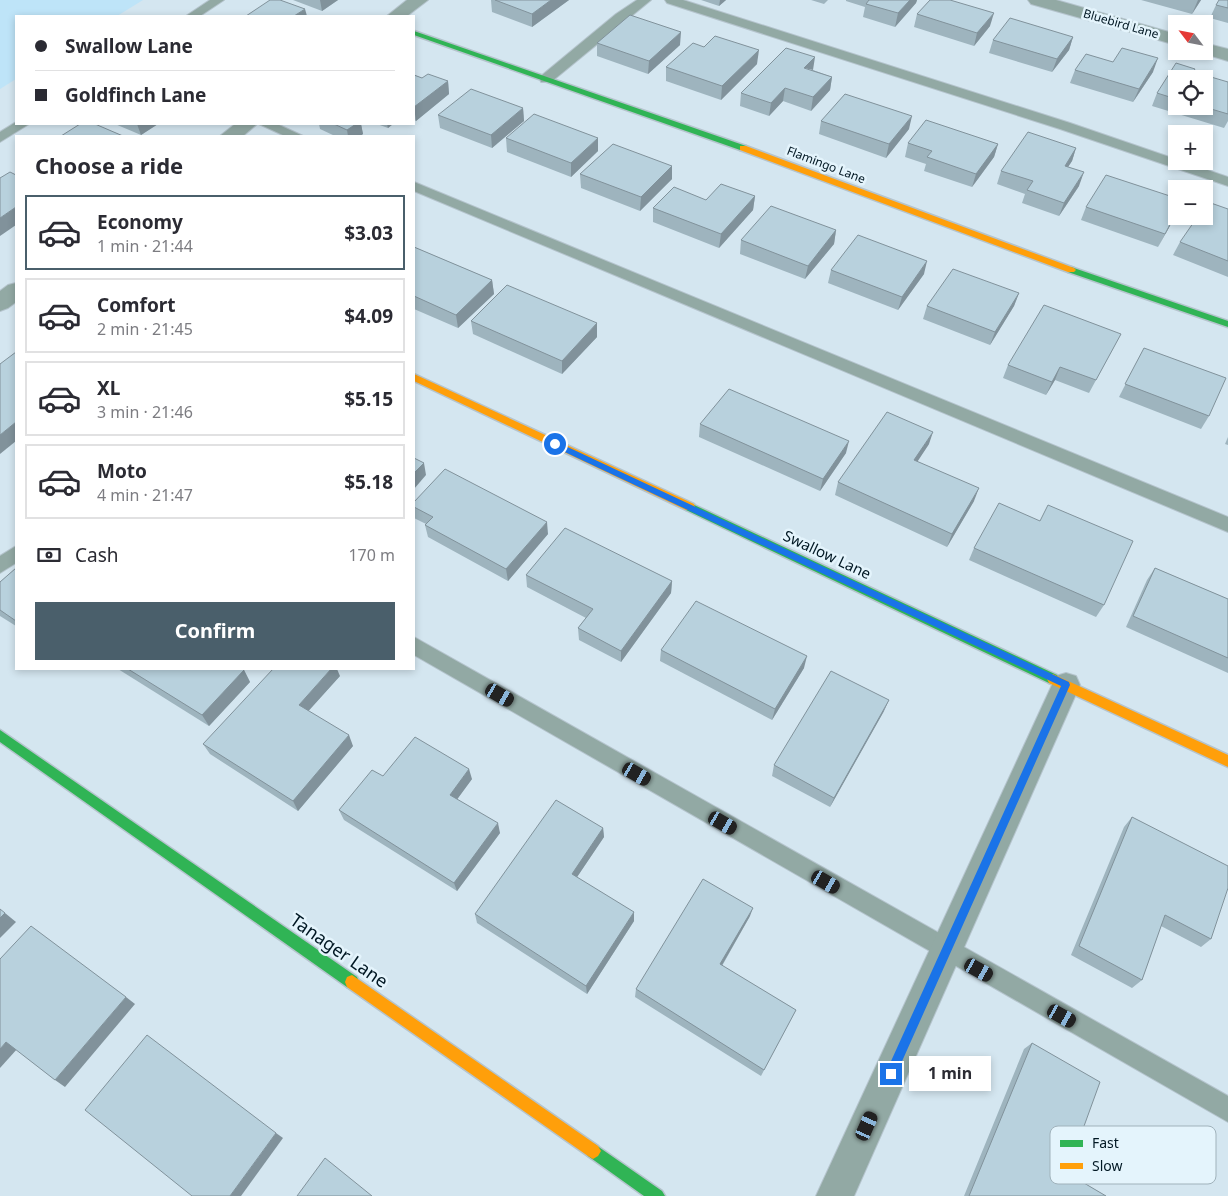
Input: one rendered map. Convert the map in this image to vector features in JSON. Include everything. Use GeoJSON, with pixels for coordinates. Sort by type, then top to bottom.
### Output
{"type":"FeatureCollection","features":[{"type":"Feature","properties":{"kind":"street"},"geometry":{"type":"LineString","coordinates":[[397,15],[419,0]]}},
{"type":"Feature","properties":{"kind":"street","name":"Bluebird Lane"},"geometry":{"type":"LineString","coordinates":[[1037,0],[1168,38]]}},
{"type":"Feature","properties":{"kind":"street","name":"Flamingo Lane"},"geometry":{"type":"LineString","coordinates":[[415,33],[729,143],[1011,249],[1228,324]]}},
{"type":"Feature","properties":{"kind":"street"},"geometry":{"type":"LineString","coordinates":[[1213,51],[1228,55]]}},
{"type":"Feature","properties":{"kind":"street"},"geometry":{"type":"LineString","coordinates":[[231,135],[246,125]]}},
{"type":"Feature","properties":{"kind":"street"},"geometry":{"type":"LineString","coordinates":[[0,302],[15,291]]}},
{"type":"Feature","properties":{"kind":"street","name":"Swallow Lane"},"geometry":{"type":"LineString","coordinates":[[415,377],[1228,761]]}},
{"type":"Feature","properties":{"kind":"street"},"geometry":{"type":"LineString","coordinates":[[836,1196],[1066,685]]}},
{"type":"Feature","properties":{"kind":"street","name":"Tanager Lane"},"geometry":{"type":"LineString","coordinates":[[0,735],[657,1196]]}},
{"type":"Feature","properties":{"kind":"lane"},"geometry":{"type":"LineString","coordinates":[[194,15],[218,0]]}},
{"type":"Feature","properties":{"kind":"lane"},"geometry":{"type":"LineString","coordinates":[[546,80],[620,17],[645,0]]}},
{"type":"Feature","properties":{"kind":"lane"},"geometry":{"type":"LineString","coordinates":[[671,0],[1065,126],[1228,182]]}},
{"type":"Feature","properties":{"kind":"lane"},"geometry":{"type":"LineString","coordinates":[[0,138],[20,125]]}},
{"type":"Feature","properties":{"kind":"lane"},"geometry":{"type":"LineString","coordinates":[[268,125],[294,135]]}},
{"type":"Feature","properties":{"kind":"lane"},"geometry":{"type":"LineString","coordinates":[[415,186],[1228,525]]}},
{"type":"Feature","properties":{"kind":"lane"},"geometry":{"type":"LineString","coordinates":[[0,566],[15,553]]}},
{"type":"Feature","properties":{"kind":"lane"},"geometry":{"type":"LineString","coordinates":[[415,646],[946,951],[1228,1110]]}},
{"type":"Feature","properties":{"kind":"shaded area"},"geometry":{"type":"Polygon","coordinates":[[[0,0],[143,0],[119,15],[15,15],[15,80],[0,89],[0,0]]]}},
{"type":"Feature","properties":{"kind":"building"},"geometry":{"type":"Polygon","coordinates":[[[270,0],[280,0],[305,9],[296,15],[248,15],[270,0]]]}},
{"type":"Feature","properties":{"kind":"building"},"geometry":{"type":"Polygon","coordinates":[[[495,0],[551,0],[532,14],[495,0]]]}},
{"type":"Feature","properties":{"kind":"building"},"geometry":{"type":"Polygon","coordinates":[[[869,0],[910,0],[898,13],[866,4],[869,0]]]}},
{"type":"Feature","properties":{"kind":"building"},"geometry":{"type":"Polygon","coordinates":[[[930,0],[950,0],[994,13],[977,33],[917,14],[930,0]]]}},
{"type":"Feature","properties":{"kind":"building"},"geometry":{"type":"Polygon","coordinates":[[[1219,0],[1228,0],[1228,8],[1216,5],[1219,0]]]}},
{"type":"Feature","properties":{"kind":"building"},"geometry":{"type":"Polygon","coordinates":[[[630,15],[681,32],[649,61],[597,43],[630,15]]]}},
{"type":"Feature","properties":{"kind":"building"},"geometry":{"type":"Polygon","coordinates":[[[1010,18],[1073,37],[1057,59],[993,40],[1010,18]]]}},
{"type":"Feature","properties":{"kind":"building"},"geometry":{"type":"Polygon","coordinates":[[[715,36],[759,50],[722,86],[666,67],[693,43],[704,47],[715,36]]]}},
{"type":"Feature","properties":{"kind":"building"},"geometry":{"type":"Polygon","coordinates":[[[786,48],[815,57],[804,68],[832,77],[813,97],[785,88],[771,103],[741,93],[786,48]]]}},
{"type":"Feature","properties":{"kind":"building"},"geometry":{"type":"Polygon","coordinates":[[[1122,48],[1158,58],[1139,89],[1075,70],[1086,54],[1113,62],[1122,48]]]}},
{"type":"Feature","properties":{"kind":"building"},"geometry":{"type":"Polygon","coordinates":[[[1176,63],[1195,69],[1194,70],[1172,70],[1176,63]]]}},
{"type":"Feature","properties":{"kind":"building"},"geometry":{"type":"Polygon","coordinates":[[[428,74],[448,81],[415,106],[415,75],[422,78],[428,74]]]}},
{"type":"Feature","properties":{"kind":"building"},"geometry":{"type":"Polygon","coordinates":[[[1168,76],[1168,96],[1157,93],[1168,76]]]}},
{"type":"Feature","properties":{"kind":"building"},"geometry":{"type":"Polygon","coordinates":[[[1213,78],[1228,82],[1228,114],[1213,110],[1213,78]]]}},
{"type":"Feature","properties":{"kind":"building"},"geometry":{"type":"Polygon","coordinates":[[[471,89],[523,108],[491,135],[438,115],[471,89]]]}},
{"type":"Feature","properties":{"kind":"building"},"geometry":{"type":"Polygon","coordinates":[[[845,94],[912,116],[889,144],[821,121],[845,94]]]}},
{"type":"Feature","properties":{"kind":"building"},"geometry":{"type":"Polygon","coordinates":[[[534,114],[598,138],[571,163],[506,138],[534,114]]]}},
{"type":"Feature","properties":{"kind":"building"},"geometry":{"type":"Polygon","coordinates":[[[926,120],[998,144],[976,174],[927,157],[932,151],[908,143],[926,120]]]}},
{"type":"Feature","properties":{"kind":"building"},"geometry":{"type":"Polygon","coordinates":[[[78,125],[97,125],[121,135],[63,135],[78,125]]]}},
{"type":"Feature","properties":{"kind":"building"},"geometry":{"type":"Polygon","coordinates":[[[336,125],[354,125],[347,130],[336,125]]]}},
{"type":"Feature","properties":{"kind":"building"},"geometry":{"type":"Polygon","coordinates":[[[1028,132],[1076,148],[1065,166],[1084,172],[1064,203],[1027,190],[1033,181],[1001,171],[1028,132]]]}},
{"type":"Feature","properties":{"kind":"building"},"geometry":{"type":"Polygon","coordinates":[[[613,144],[672,166],[641,197],[580,174],[613,144]]]}},
{"type":"Feature","properties":{"kind":"building"},"geometry":{"type":"Polygon","coordinates":[[[10,172],[15,174],[15,208],[0,218],[0,178],[10,172]]]}},
{"type":"Feature","properties":{"kind":"building"},"geometry":{"type":"Polygon","coordinates":[[[1106,175],[1168,195],[1168,225],[1170,225],[1165,234],[1086,207],[1106,175]]]}},
{"type":"Feature","properties":{"kind":"building"},"geometry":{"type":"Polygon","coordinates":[[[721,184],[755,196],[721,234],[653,208],[674,187],[706,200],[721,184]]]}},
{"type":"Feature","properties":{"kind":"building"},"geometry":{"type":"Polygon","coordinates":[[[1213,204],[1228,209],[1228,261],[1180,242],[1192,225],[1213,225],[1213,204]]]}},
{"type":"Feature","properties":{"kind":"building"},"geometry":{"type":"Polygon","coordinates":[[[771,206],[836,230],[808,266],[741,240],[771,206]]]}},
{"type":"Feature","properties":{"kind":"building"},"geometry":{"type":"Polygon","coordinates":[[[858,235],[927,261],[902,297],[831,270],[858,235]]]}},
{"type":"Feature","properties":{"kind":"building"},"geometry":{"type":"Polygon","coordinates":[[[415,247],[492,280],[456,315],[415,296],[415,247]]]}},
{"type":"Feature","properties":{"kind":"building"},"geometry":{"type":"Polygon","coordinates":[[[953,269],[1019,293],[995,332],[927,306],[953,269]]]}},
{"type":"Feature","properties":{"kind":"building"},"geometry":{"type":"Polygon","coordinates":[[[507,285],[597,323],[562,361],[471,321],[507,285]]]}},
{"type":"Feature","properties":{"kind":"building"},"geometry":{"type":"Polygon","coordinates":[[[1044,305],[1121,334],[1096,380],[1060,367],[1052,382],[1008,365],[1044,305]]]}},
{"type":"Feature","properties":{"kind":"building"},"geometry":{"type":"Polygon","coordinates":[[[1144,348],[1226,378],[1209,416],[1125,384],[1144,348]]]}},
{"type":"Feature","properties":{"kind":"building"},"geometry":{"type":"Polygon","coordinates":[[[15,353],[15,423],[0,435],[0,364],[15,353]]]}},
{"type":"Feature","properties":{"kind":"building"},"geometry":{"type":"Polygon","coordinates":[[[729,389],[849,441],[823,479],[700,424],[729,389]]]}},
{"type":"Feature","properties":{"kind":"building"},"geometry":{"type":"Polygon","coordinates":[[[887,412],[933,432],[914,460],[979,488],[952,534],[838,482],[887,412]]]}},
{"type":"Feature","properties":{"kind":"building"},"geometry":{"type":"Polygon","coordinates":[[[415,458],[424,463],[415,472],[415,458]]]}},
{"type":"Feature","properties":{"kind":"building"},"geometry":{"type":"Polygon","coordinates":[[[445,469],[547,522],[506,569],[425,525],[433,517],[415,508],[415,501],[445,469]]]}},
{"type":"Feature","properties":{"kind":"building"},"geometry":{"type":"Polygon","coordinates":[[[999,503],[1040,521],[1048,505],[1133,541],[1104,605],[974,548],[999,503]]]}},
{"type":"Feature","properties":{"kind":"building"},"geometry":{"type":"Polygon","coordinates":[[[565,528],[672,581],[621,651],[578,628],[593,609],[526,575],[565,528]]]}},
{"type":"Feature","properties":{"kind":"building"},"geometry":{"type":"Polygon","coordinates":[[[1155,568],[1228,599],[1228,658],[1133,616],[1155,568]]]}},
{"type":"Feature","properties":{"kind":"building"},"geometry":{"type":"Polygon","coordinates":[[[15,569],[15,620],[0,610],[0,582],[15,569]]]}},
{"type":"Feature","properties":{"kind":"building"},"geometry":{"type":"Polygon","coordinates":[[[696,601],[807,656],[775,709],[661,650],[696,601]]]}},
{"type":"Feature","properties":{"kind":"building"},"geometry":{"type":"Polygon","coordinates":[[[130,670],[244,670],[202,715],[130,670]]]}},
{"type":"Feature","properties":{"kind":"building"},"geometry":{"type":"Polygon","coordinates":[[[272,670],[330,670],[299,705],[349,735],[293,801],[203,744],[272,670]]]}},
{"type":"Feature","properties":{"kind":"building"},"geometry":{"type":"Polygon","coordinates":[[[831,671],[889,700],[834,798],[774,765],[831,671]]]}},
{"type":"Feature","properties":{"kind":"building"},"geometry":{"type":"Polygon","coordinates":[[[415,737],[469,769],[450,795],[498,823],[454,883],[339,810],[372,770],[383,776],[415,737]]]}},
{"type":"Feature","properties":{"kind":"building"},"geometry":{"type":"Polygon","coordinates":[[[556,800],[603,828],[572,874],[634,912],[586,986],[475,914],[556,800]]]}},
{"type":"Feature","properties":{"kind":"building"},"geometry":{"type":"Polygon","coordinates":[[[1132,817],[1228,866],[1228,888],[1211,939],[1165,915],[1142,980],[1079,946],[1132,817]]]}},
{"type":"Feature","properties":{"kind":"building"},"geometry":{"type":"Polygon","coordinates":[[[703,879],[753,908],[720,964],[796,1010],[764,1070],[636,989],[703,879]]]}},
{"type":"Feature","properties":{"kind":"building"},"geometry":{"type":"Polygon","coordinates":[[[0,909],[5,913],[0,918],[0,909]]]}},
{"type":"Feature","properties":{"kind":"building"},"geometry":{"type":"Polygon","coordinates":[[[31,926],[126,997],[55,1080],[6,1042],[0,1049],[0,959],[31,926]]]}},
{"type":"Feature","properties":{"kind":"building"},"geometry":{"type":"Polygon","coordinates":[[[147,1035],[276,1133],[230,1196],[192,1196],[85,1110],[147,1035]]]}},
{"type":"Feature","properties":{"kind":"building"},"geometry":{"type":"Polygon","coordinates":[[[1032,1043],[1100,1082],[1084,1126],[1050,1126],[1050,1184],[1086,1184],[1106,1196],[969,1196],[1032,1043]]]}},
{"type":"Feature","properties":{"kind":"building"},"geometry":{"type":"Polygon","coordinates":[[[325,1158],[372,1196],[297,1196],[325,1158]]]}},
{"type":"Feature","properties":{"kind":"traffic: fast"},"geometry":{"type":"LineString","coordinates":[[415,33],[743,148]]}},
{"type":"Feature","properties":{"kind":"traffic: fast"},"geometry":{"type":"LineString","coordinates":[[1071,270],[1228,324]]}},
{"type":"Feature","properties":{"kind":"traffic: fast"},"geometry":{"type":"LineString","coordinates":[[690,507],[1053,679]]}},
{"type":"Feature","properties":{"kind":"traffic: fast"},"geometry":{"type":"LineString","coordinates":[[0,735],[352,982]]}},
{"type":"Feature","properties":{"kind":"traffic: fast"},"geometry":{"type":"LineString","coordinates":[[593,1151],[657,1196]]}},
{"type":"Feature","properties":{"kind":"traffic: slow"},"geometry":{"type":"LineString","coordinates":[[743,148],[1071,270]]}},
{"type":"Feature","properties":{"kind":"traffic: slow"},"geometry":{"type":"LineString","coordinates":[[415,377],[690,507]]}},
{"type":"Feature","properties":{"kind":"traffic: slow"},"geometry":{"type":"LineString","coordinates":[[1053,679],[1228,761]]}},
{"type":"Feature","properties":{"kind":"traffic: slow"},"geometry":{"type":"LineString","coordinates":[[352,982],[593,1151]]}},
{"type":"Feature","properties":{"kind":"route"},"geometry":{"type":"LineString","coordinates":[[555,444],[1066,685],[891,1074]]}}]}
